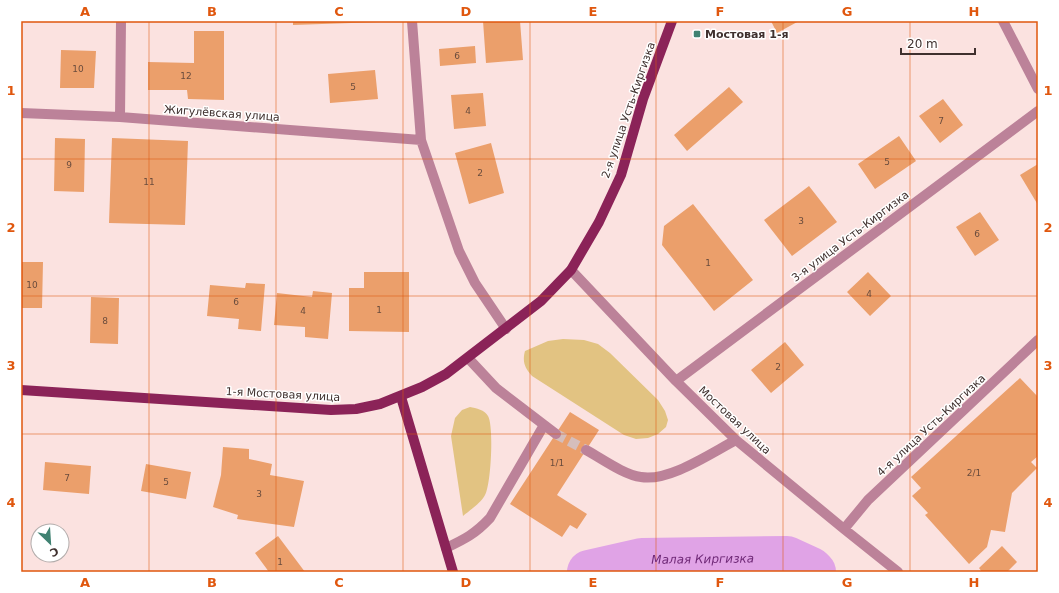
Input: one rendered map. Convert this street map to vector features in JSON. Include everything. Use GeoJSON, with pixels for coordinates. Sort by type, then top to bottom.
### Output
{"type":"FeatureCollection","features":[{"type":"Feature","properties":{"kind":"main road","name":"2-я улица Усть-Киргизка"},"geometry":{"type":"LineString","coordinates":[[571,270],[599,222],[620,175],[643,99],[672,21]]}},
{"type":"Feature","properties":{"kind":"main road","name":"1-я Мостовая улица"},"geometry":{"type":"LineString","coordinates":[[21,390],[332,410],[356,409],[374,406],[400,397],[446,374],[541,301],[571,270]]}},
{"type":"Feature","properties":{"kind":"main road"},"geometry":{"type":"LineString","coordinates":[[400,397],[453,572]]}},
{"type":"Feature","properties":{"kind":"street"},"geometry":{"type":"LineString","coordinates":[[120,117],[121,21]]}},
{"type":"Feature","properties":{"kind":"street"},"geometry":{"type":"LineString","coordinates":[[412,21],[421,140],[459,251],[475,283],[506,329]]}},
{"type":"Feature","properties":{"kind":"street"},"geometry":{"type":"LineString","coordinates":[[1003,21],[1038,89]]}},
{"type":"Feature","properties":{"kind":"street","name":"3-я улица Усть-Киргизка"},"geometry":{"type":"LineString","coordinates":[[676,381],[1038,111]]}},
{"type":"Feature","properties":{"kind":"street","name":"Жигулёвская улица"},"geometry":{"type":"LineString","coordinates":[[21,113],[120,117],[421,140]]}},
{"type":"Feature","properties":{"kind":"street","name":"Мостовая улица"},"geometry":{"type":"LineString","coordinates":[[571,270],[676,381],[736,440],[898,572]]}},
{"type":"Feature","properties":{"kind":"street","name":"4-я улица Усть-Киргизка"},"geometry":{"type":"LineString","coordinates":[[844,529],[868,500],[1038,340]]}},
{"type":"Feature","properties":{"kind":"street"},"geometry":{"type":"LineString","coordinates":[[468,358],[496,388],[556,434]]}},
{"type":"Feature","properties":{"kind":"street"},"geometry":{"type":"LineString","coordinates":[[446,548],[480,530],[490,518],[544,425]]}},
{"type":"Feature","properties":{"kind":"street"},"geometry":{"type":"LineString","coordinates":[[586,450],[628,473],[640,477],[651,478],[663,477],[676,472],[736,440]]}},
{"type":"Feature","properties":{"kind":"shaded area"},"geometry":{"type":"Polygon","coordinates":[[[563,339],[584,340],[598,344],[610,353],[658,400],[665,411],[668,420],[666,427],[658,434],[648,438],[636,439],[624,435],[532,376],[525,365],[525,351],[548,341],[563,339]]]}},
{"type":"Feature","properties":{"kind":"shaded area"},"geometry":{"type":"Polygon","coordinates":[[[470,407],[483,411],[488,416],[491,431],[491,456],[489,480],[485,495],[478,504],[463,516],[451,436],[455,418],[462,410],[470,407]]]}},
{"type":"Feature","properties":{"kind":"building"},"geometry":{"type":"Polygon","coordinates":[[[293,21],[380,21],[380,22],[293,25],[293,21]]]}},
{"type":"Feature","properties":{"kind":"building"},"geometry":{"type":"Polygon","coordinates":[[[483,21],[520,21],[523,60],[486,63],[483,21]]]}},
{"type":"Feature","properties":{"kind":"building"},"geometry":{"type":"Polygon","coordinates":[[[771,21],[799,21],[777,33],[771,21]]]}},
{"type":"Feature","properties":{"kind":"building"},"geometry":{"type":"Polygon","coordinates":[[[194,31],[224,31],[224,100],[188,99],[187,90],[148,90],[148,62],[194,63],[194,31]]]}},
{"type":"Feature","properties":{"kind":"building"},"geometry":{"type":"Polygon","coordinates":[[[475,46],[476,63],[440,66],[439,49],[475,46]]]}},
{"type":"Feature","properties":{"kind":"building"},"geometry":{"type":"Polygon","coordinates":[[[61,50],[96,51],[94,88],[60,88],[61,50]]]}},
{"type":"Feature","properties":{"kind":"building"},"geometry":{"type":"Polygon","coordinates":[[[375,70],[378,99],[330,103],[328,74],[375,70]]]}},
{"type":"Feature","properties":{"kind":"building"},"geometry":{"type":"Polygon","coordinates":[[[729,87],[743,102],[687,151],[674,135],[729,87]]]}},
{"type":"Feature","properties":{"kind":"building"},"geometry":{"type":"Polygon","coordinates":[[[483,93],[486,126],[454,129],[451,95],[483,93]]]}},
{"type":"Feature","properties":{"kind":"building"},"geometry":{"type":"Polygon","coordinates":[[[943,99],[963,125],[940,143],[919,116],[943,99]]]}},
{"type":"Feature","properties":{"kind":"building"},"geometry":{"type":"Polygon","coordinates":[[[899,136],[916,161],[875,189],[858,164],[899,136]]]}},
{"type":"Feature","properties":{"kind":"building"},"geometry":{"type":"Polygon","coordinates":[[[55,138],[85,139],[84,192],[54,191],[55,138]]]}},
{"type":"Feature","properties":{"kind":"building"},"geometry":{"type":"Polygon","coordinates":[[[112,138],[188,141],[185,225],[109,223],[112,138]]]}},
{"type":"Feature","properties":{"kind":"building"},"geometry":{"type":"Polygon","coordinates":[[[491,143],[504,193],[469,204],[455,153],[491,143]]]}},
{"type":"Feature","properties":{"kind":"building"},"geometry":{"type":"Polygon","coordinates":[[[1038,164],[1038,205],[1020,175],[1038,164]]]}},
{"type":"Feature","properties":{"kind":"building"},"geometry":{"type":"Polygon","coordinates":[[[809,186],[837,222],[792,256],[764,220],[809,186]]]}},
{"type":"Feature","properties":{"kind":"building"},"geometry":{"type":"Polygon","coordinates":[[[693,204],[753,280],[714,311],[662,245],[664,226],[693,204]]]}},
{"type":"Feature","properties":{"kind":"building"},"geometry":{"type":"Polygon","coordinates":[[[980,212],[999,240],[975,256],[956,227],[980,212]]]}},
{"type":"Feature","properties":{"kind":"building"},"geometry":{"type":"Polygon","coordinates":[[[21,262],[43,262],[42,308],[21,308],[21,262]]]}},
{"type":"Feature","properties":{"kind":"building"},"geometry":{"type":"Polygon","coordinates":[[[364,272],[409,272],[409,332],[349,331],[349,288],[364,288],[364,272]]]}},
{"type":"Feature","properties":{"kind":"building"},"geometry":{"type":"Polygon","coordinates":[[[868,272],[891,296],[870,316],[847,292],[868,272]]]}},
{"type":"Feature","properties":{"kind":"building"},"geometry":{"type":"Polygon","coordinates":[[[246,283],[265,284],[261,331],[238,329],[239,319],[207,316],[210,285],[245,288],[246,283]]]}},
{"type":"Feature","properties":{"kind":"building"},"geometry":{"type":"Polygon","coordinates":[[[313,291],[332,293],[328,339],[305,337],[305,327],[274,325],[277,293],[312,297],[313,291]]]}},
{"type":"Feature","properties":{"kind":"building"},"geometry":{"type":"Polygon","coordinates":[[[91,297],[119,298],[118,344],[90,343],[91,297]]]}},
{"type":"Feature","properties":{"kind":"building"},"geometry":{"type":"Polygon","coordinates":[[[785,342],[804,365],[771,393],[751,370],[785,342]]]}},
{"type":"Feature","properties":{"kind":"building"},"geometry":{"type":"Polygon","coordinates":[[[1020,378],[1038,397],[1038,456],[1031,462],[1037,468],[1012,493],[1005,532],[991,530],[987,547],[969,564],[925,515],[928,513],[912,496],[921,488],[911,477],[1020,378]]]}},
{"type":"Feature","properties":{"kind":"building"},"geometry":{"type":"Polygon","coordinates":[[[570,412],[599,430],[557,495],[587,514],[577,529],[570,525],[562,537],[510,504],[570,412]]]}},
{"type":"Feature","properties":{"kind":"building"},"geometry":{"type":"Polygon","coordinates":[[[223,447],[249,449],[249,459],[272,464],[270,475],[304,481],[294,527],[237,519],[238,515],[213,507],[221,475],[223,447]]]}},
{"type":"Feature","properties":{"kind":"building"},"geometry":{"type":"Polygon","coordinates":[[[45,462],[91,466],[89,494],[43,490],[45,462]]]}},
{"type":"Feature","properties":{"kind":"building"},"geometry":{"type":"Polygon","coordinates":[[[146,464],[191,472],[186,499],[141,491],[146,464]]]}},
{"type":"Feature","properties":{"kind":"building"},"geometry":{"type":"Polygon","coordinates":[[[278,536],[305,572],[269,572],[255,553],[278,536]]]}},
{"type":"Feature","properties":{"kind":"building"},"geometry":{"type":"Polygon","coordinates":[[[1002,546],[1017,562],[1007,572],[982,572],[979,568],[1002,546]]]}},
{"type":"Feature","properties":{"kind":"waterway","name":"Малая Киргизка"},"geometry":{"type":"LineString","coordinates":[[589,572],[642,560],[787,558],[811,569],[814,572]]}},
{"type":"Feature","properties":{"kind":"tunnel"},"geometry":{"type":"LineString","coordinates":[[556,434],[586,450]]}},
{"type":"Feature","properties":{"kind":"place","name":"Мостовая 1-я"},"geometry":{"type":"Point","coordinates":[697,34]}}]}
